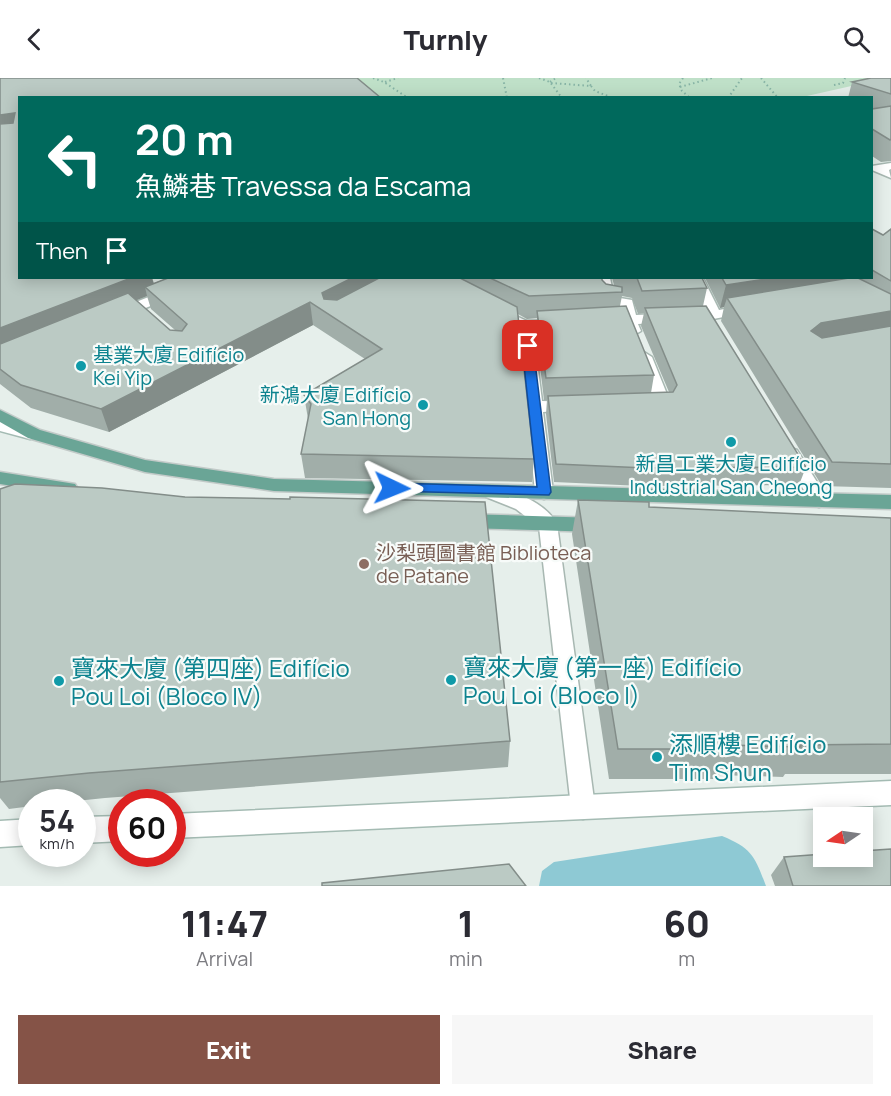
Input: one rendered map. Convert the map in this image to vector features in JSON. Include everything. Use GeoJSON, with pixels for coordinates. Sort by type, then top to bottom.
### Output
{"type":"FeatureCollection","features":[{"type":"Feature","properties":{"kind":"main road"},"geometry":{"type":"LineString","coordinates":[[0,415],[34,434],[145,466],[274,485],[891,502]]}},
{"type":"Feature","properties":{"kind":"main road"},"geometry":{"type":"LineString","coordinates":[[0,477],[88,492]]}},
{"type":"Feature","properties":{"kind":"main road"},"geometry":{"type":"LineString","coordinates":[[444,521],[619,526]]}},
{"type":"Feature","properties":{"kind":"street"},"geometry":{"type":"LineString","coordinates":[[891,166],[876,168],[891,176]]}},
{"type":"Feature","properties":{"kind":"street"},"geometry":{"type":"LineString","coordinates":[[873,182],[891,176]]}},
{"type":"Feature","properties":{"kind":"street"},"geometry":{"type":"LineString","coordinates":[[105,320],[137,307],[165,290],[204,279]]}},
{"type":"Feature","properties":{"kind":"street"},"geometry":{"type":"LineString","coordinates":[[603,279],[608,302],[627,303],[629,320],[663,404],[639,404]]}},
{"type":"Feature","properties":{"kind":"street"},"geometry":{"type":"LineString","coordinates":[[696,279],[712,319]]}},
{"type":"Feature","properties":{"kind":"street"},"geometry":{"type":"LineString","coordinates":[[483,304],[525,326],[574,323]]}},
{"type":"Feature","properties":{"kind":"street"},"geometry":{"type":"LineString","coordinates":[[137,307],[152,321]]}},
{"type":"Feature","properties":{"kind":"street"},"geometry":{"type":"LineString","coordinates":[[596,322],[712,319],[759,307]]}},
{"type":"Feature","properties":{"kind":"street"},"geometry":{"type":"LineString","coordinates":[[525,326],[544,492]]}},
{"type":"Feature","properties":{"kind":"street"},"geometry":{"type":"LineString","coordinates":[[535,407],[581,406]]}},
{"type":"Feature","properties":{"kind":"street"},"geometry":{"type":"LineString","coordinates":[[0,425],[34,434]]}},
{"type":"Feature","properties":{"kind":"street"},"geometry":{"type":"LineString","coordinates":[[782,438],[819,500]]}},
{"type":"Feature","properties":{"kind":"street"},"geometry":{"type":"LineString","coordinates":[[487,490],[512,497],[533,509],[548,524],[584,807]]}},
{"type":"Feature","properties":{"kind":"street"},"geometry":{"type":"LineString","coordinates":[[186,825],[891,792]]}},
{"type":"Feature","properties":{"kind":"street"},"geometry":{"type":"LineString","coordinates":[[0,834],[18,833]]}},
{"type":"Feature","properties":{"kind":"path"},"geometry":{"type":"LineString","coordinates":[[373,78],[384,82],[405,96]]}},
{"type":"Feature","properties":{"kind":"path"},"geometry":{"type":"LineString","coordinates":[[384,82],[398,78]]}},
{"type":"Feature","properties":{"kind":"path"},"geometry":{"type":"LineString","coordinates":[[503,78],[507,96]]}},
{"type":"Feature","properties":{"kind":"path"},"geometry":{"type":"LineString","coordinates":[[539,78],[550,83],[591,86]]}},
{"type":"Feature","properties":{"kind":"path"},"geometry":{"type":"LineString","coordinates":[[550,83],[556,78]]}},
{"type":"Feature","properties":{"kind":"path"},"geometry":{"type":"LineString","coordinates":[[586,78],[596,91],[608,96]]}},
{"type":"Feature","properties":{"kind":"path"},"geometry":{"type":"LineString","coordinates":[[683,78],[678,84],[688,96]]}},
{"type":"Feature","properties":{"kind":"path"},"geometry":{"type":"LineString","coordinates":[[680,87],[712,78]]}},
{"type":"Feature","properties":{"kind":"path"},"geometry":{"type":"LineString","coordinates":[[729,96],[742,78]]}},
{"type":"Feature","properties":{"kind":"path"},"geometry":{"type":"LineString","coordinates":[[761,78],[776,96]]}},
{"type":"Feature","properties":{"kind":"path"},"geometry":{"type":"LineString","coordinates":[[834,85],[843,82],[845,78]]}},
{"type":"Feature","properties":{"kind":"path"},"geometry":{"type":"LineString","coordinates":[[550,83],[560,96]]}},
{"type":"Feature","properties":{"kind":"green space"},"geometry":{"type":"Polygon","coordinates":[[[350,78],[887,78],[807,96],[372,96],[350,78]]]}},
{"type":"Feature","properties":{"kind":"water"},"geometry":{"type":"Polygon","coordinates":[[[722,836],[746,849],[759,868],[766,886],[539,886],[542,871],[554,862],[722,836]]]}},
{"type":"Feature","properties":{"kind":"building"},"geometry":{"type":"Polygon","coordinates":[[[0,78],[357,78],[379,96],[18,96],[18,279],[128,279],[0,328],[0,124],[13,123],[15,113],[0,115],[0,78]]]}},
{"type":"Feature","properties":{"kind":"building"},"geometry":{"type":"Polygon","coordinates":[[[871,78],[891,78],[891,94],[852,82],[871,78]]]}},
{"type":"Feature","properties":{"kind":"building"},"geometry":{"type":"Polygon","coordinates":[[[891,106],[890,140],[873,130],[873,109],[891,106]]]}},
{"type":"Feature","properties":{"kind":"building"},"geometry":{"type":"Polygon","coordinates":[[[891,229],[891,281],[873,271],[873,230],[883,235],[891,229]]]}},
{"type":"Feature","properties":{"kind":"building"},"geometry":{"type":"Polygon","coordinates":[[[165,279],[350,279],[322,293],[324,299],[337,300],[377,279],[462,279],[517,307],[534,459],[301,454],[311,404],[304,395],[382,349],[310,302],[101,409],[21,385],[0,369],[0,344],[128,293],[170,330],[182,331],[187,324],[145,287],[165,279]]]}},
{"type":"Feature","properties":{"kind":"building"},"geometry":{"type":"Polygon","coordinates":[[[492,279],[602,279],[606,284],[622,287],[622,292],[529,296],[492,279]]]}},
{"type":"Feature","properties":{"kind":"building"},"geometry":{"type":"Polygon","coordinates":[[[637,279],[702,279],[707,288],[642,291],[637,279]]]}},
{"type":"Feature","properties":{"kind":"building"},"geometry":{"type":"Polygon","coordinates":[[[723,279],[766,279],[726,285],[723,279]]]}},
{"type":"Feature","properties":{"kind":"building"},"geometry":{"type":"Polygon","coordinates":[[[843,279],[860,279],[891,294],[891,311],[821,323],[811,331],[822,338],[891,326],[891,464],[832,462],[727,298],[843,279]]]}},
{"type":"Feature","properties":{"kind":"building"},"geometry":{"type":"Polygon","coordinates":[[[626,306],[654,375],[546,378],[537,311],[626,306]]]}},
{"type":"Feature","properties":{"kind":"building"},"geometry":{"type":"Polygon","coordinates":[[[706,306],[806,467],[646,468],[556,464],[548,396],[673,392],[677,385],[645,308],[706,306]]]}},
{"type":"Feature","properties":{"kind":"building"},"geometry":{"type":"Polygon","coordinates":[[[15,484],[102,488],[185,497],[485,502],[510,741],[89,773],[0,782],[0,489],[15,484]]]}},
{"type":"Feature","properties":{"kind":"building"},"geometry":{"type":"Polygon","coordinates":[[[578,500],[649,502],[649,507],[891,518],[891,744],[800,745],[801,747],[729,745],[730,749],[618,749],[578,500]]]}},
{"type":"Feature","properties":{"kind":"building"},"geometry":{"type":"Polygon","coordinates":[[[891,849],[891,886],[793,886],[784,857],[813,855],[813,867],[873,867],[873,850],[891,849]]]}},
{"type":"Feature","properties":{"kind":"building"},"geometry":{"type":"Polygon","coordinates":[[[509,864],[526,886],[322,886],[322,883],[509,864]]]}},
{"type":"Feature","properties":{"kind":"place","name":"基業大廈 Edifício Kei Yip"},"geometry":{"type":"Point","coordinates":[81,366]}},
{"type":"Feature","properties":{"kind":"place","name":"新鴻大廈 Edifício San Hong"},"geometry":{"type":"Point","coordinates":[423,405]}},
{"type":"Feature","properties":{"kind":"place","name":"新昌工業大廈 Edifício Industrial San Cheong"},"geometry":{"type":"Point","coordinates":[731,442]}},
{"type":"Feature","properties":{"kind":"place","name":"沙梨頭圖書館 Biblioteca de Patane"},"geometry":{"type":"Point","coordinates":[364,564]}},
{"type":"Feature","properties":{"kind":"place","name":"寶來大廈 (第一座) Edifício Pou Loi (Bloco I)"},"geometry":{"type":"Point","coordinates":[451,680]}},
{"type":"Feature","properties":{"kind":"place","name":"寶來大廈 (第四座) Edifício Pou Loi (Bloco IV)"},"geometry":{"type":"Point","coordinates":[59,681]}},
{"type":"Feature","properties":{"kind":"place","name":"添順樓 Edifício Tim Shun"},"geometry":{"type":"Point","coordinates":[657,757]}},
{"type":"Feature","properties":{"kind":"route"},"geometry":{"type":"LineString","coordinates":[[392,488],[544,492],[528,346]]}}]}
